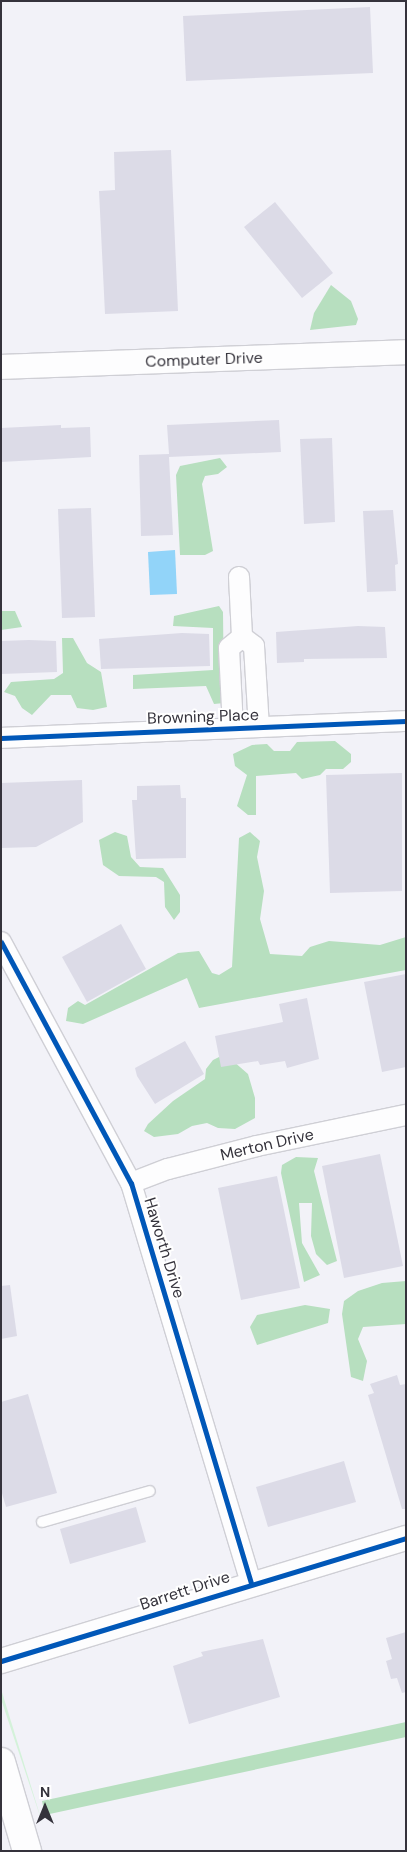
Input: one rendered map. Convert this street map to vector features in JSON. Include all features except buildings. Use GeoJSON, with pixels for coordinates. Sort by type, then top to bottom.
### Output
{"type":"FeatureCollection","features":[{"type":"Feature","properties":{"kind":"main road"},"geometry":{"type":"LineString","coordinates":[[1,1762],[27,1851]]}},
{"type":"Feature","properties":{"kind":"street","name":"Computer Drive"},"geometry":{"type":"LineString","coordinates":[[1,367],[406,352]]}},
{"type":"Feature","properties":{"kind":"street"},"geometry":{"type":"LineString","coordinates":[[239,577],[242,637]]}},
{"type":"Feature","properties":{"kind":"street"},"geometry":{"type":"LineString","coordinates":[[242,637],[254,646],[259,727]]}},
{"type":"Feature","properties":{"kind":"street"},"geometry":{"type":"LineString","coordinates":[[233,728],[229,648],[242,637]]}},
{"type":"Feature","properties":{"kind":"street","name":"Browning Place"},"geometry":{"type":"LineString","coordinates":[[1,738],[406,721]]}},
{"type":"Feature","properties":{"kind":"street","name":"Haworth Drive"},"geometry":{"type":"LineString","coordinates":[[1,942],[131,1183],[251,1582]]}},
{"type":"Feature","properties":{"kind":"street","name":"Merton Drive"},"geometry":{"type":"LineString","coordinates":[[131,1183],[168,1169],[257,1146],[406,1115]]}},
{"type":"Feature","properties":{"kind":"street","name":"Barrett Drive"},"geometry":{"type":"LineString","coordinates":[[1,1661],[124,1625],[251,1582],[406,1538]]}},
{"type":"Feature","properties":{"kind":"lane"},"geometry":{"type":"LineString","coordinates":[[42,1522],[150,1491]]}},
{"type":"Feature","properties":{"kind":"green space"},"geometry":{"type":"Polygon","coordinates":[[[331,285],[351,301],[358,319],[356,325],[310,330],[314,313],[331,285]]]}},
{"type":"Feature","properties":{"kind":"green space"},"geometry":{"type":"Polygon","coordinates":[[[220,458],[227,467],[218,474],[205,476],[202,484],[213,551],[205,555],[180,555],[176,475],[180,466],[220,458]]]}},
{"type":"Feature","properties":{"kind":"green space"},"geometry":{"type":"Polygon","coordinates":[[[219,606],[223,612],[224,703],[214,704],[206,686],[133,689],[133,675],[213,670],[213,628],[173,626],[174,616],[219,606]]]}},
{"type":"Feature","properties":{"kind":"green space"},"geometry":{"type":"Polygon","coordinates":[[[1,611],[15,611],[22,627],[1,630],[1,611]]]}},
{"type":"Feature","properties":{"kind":"green space"},"geometry":{"type":"Polygon","coordinates":[[[62,638],[73,638],[87,663],[101,672],[107,707],[93,710],[77,708],[71,695],[51,695],[32,715],[22,708],[15,696],[4,692],[11,682],[54,679],[63,673],[62,638]]]}},
{"type":"Feature","properties":{"kind":"green space"},"geometry":{"type":"Polygon","coordinates":[[[335,741],[351,754],[351,762],[343,769],[326,769],[320,775],[302,779],[296,773],[256,776],[256,815],[248,815],[237,806],[247,775],[235,766],[233,754],[252,745],[267,744],[274,751],[290,751],[297,742],[335,741]]]}},
{"type":"Feature","properties":{"kind":"green space"},"geometry":{"type":"Polygon","coordinates":[[[115,832],[127,836],[131,857],[140,867],[163,868],[180,895],[180,912],[174,920],[165,907],[164,882],[156,877],[119,876],[103,865],[99,840],[115,832]]]}},
{"type":"Feature","properties":{"kind":"green space"},"geometry":{"type":"Polygon","coordinates":[[[250,832],[260,841],[257,857],[264,891],[260,919],[270,954],[302,956],[310,947],[329,941],[380,945],[406,937],[406,970],[199,1008],[187,978],[83,1024],[66,1021],[68,1008],[78,1001],[85,1005],[178,953],[199,951],[212,973],[219,975],[232,967],[239,838],[250,832]]]}},
{"type":"Feature","properties":{"kind":"green space"},"geometry":{"type":"Polygon","coordinates":[[[225,1054],[248,1074],[255,1098],[255,1118],[235,1129],[218,1128],[207,1123],[192,1126],[178,1134],[154,1137],[144,1131],[148,1124],[173,1101],[205,1079],[206,1069],[213,1060],[225,1054]]]}},
{"type":"Feature","properties":{"kind":"green space"},"geometry":{"type":"Polygon","coordinates":[[[296,1157],[318,1158],[314,1171],[337,1261],[327,1265],[316,1254],[311,1236],[312,1203],[299,1203],[302,1243],[320,1275],[304,1282],[281,1173],[282,1165],[296,1157]]]}},
{"type":"Feature","properties":{"kind":"green space"},"geometry":{"type":"Polygon","coordinates":[[[406,1281],[406,1324],[363,1327],[358,1339],[367,1361],[363,1381],[351,1377],[342,1314],[344,1301],[358,1291],[382,1283],[406,1281]]]}},
{"type":"Feature","properties":{"kind":"green space"},"geometry":{"type":"Polygon","coordinates":[[[305,1305],[330,1309],[328,1323],[257,1345],[250,1327],[257,1315],[305,1305]]]}},
{"type":"Feature","properties":{"kind":"green space"},"geometry":{"type":"Polygon","coordinates":[[[1,1689],[43,1825],[1,1699],[1,1689]]]}},
{"type":"Feature","properties":{"kind":"green space"},"geometry":{"type":"Polygon","coordinates":[[[406,1722],[406,1737],[45,1815],[42,1801],[406,1722]]]}},
{"type":"Feature","properties":{"kind":"water"},"geometry":{"type":"Polygon","coordinates":[[[175,550],[177,594],[150,595],[148,552],[175,550]]]}},
{"type":"Feature","properties":{"kind":"cycle path"},"geometry":{"type":"LineString","coordinates":[[1,738],[406,721]]}},
{"type":"Feature","properties":{"kind":"cycle path"},"geometry":{"type":"LineString","coordinates":[[1,942],[131,1183],[251,1582]]}},
{"type":"Feature","properties":{"kind":"cycle path"},"geometry":{"type":"LineString","coordinates":[[1,1661],[406,1538]]}}]}
